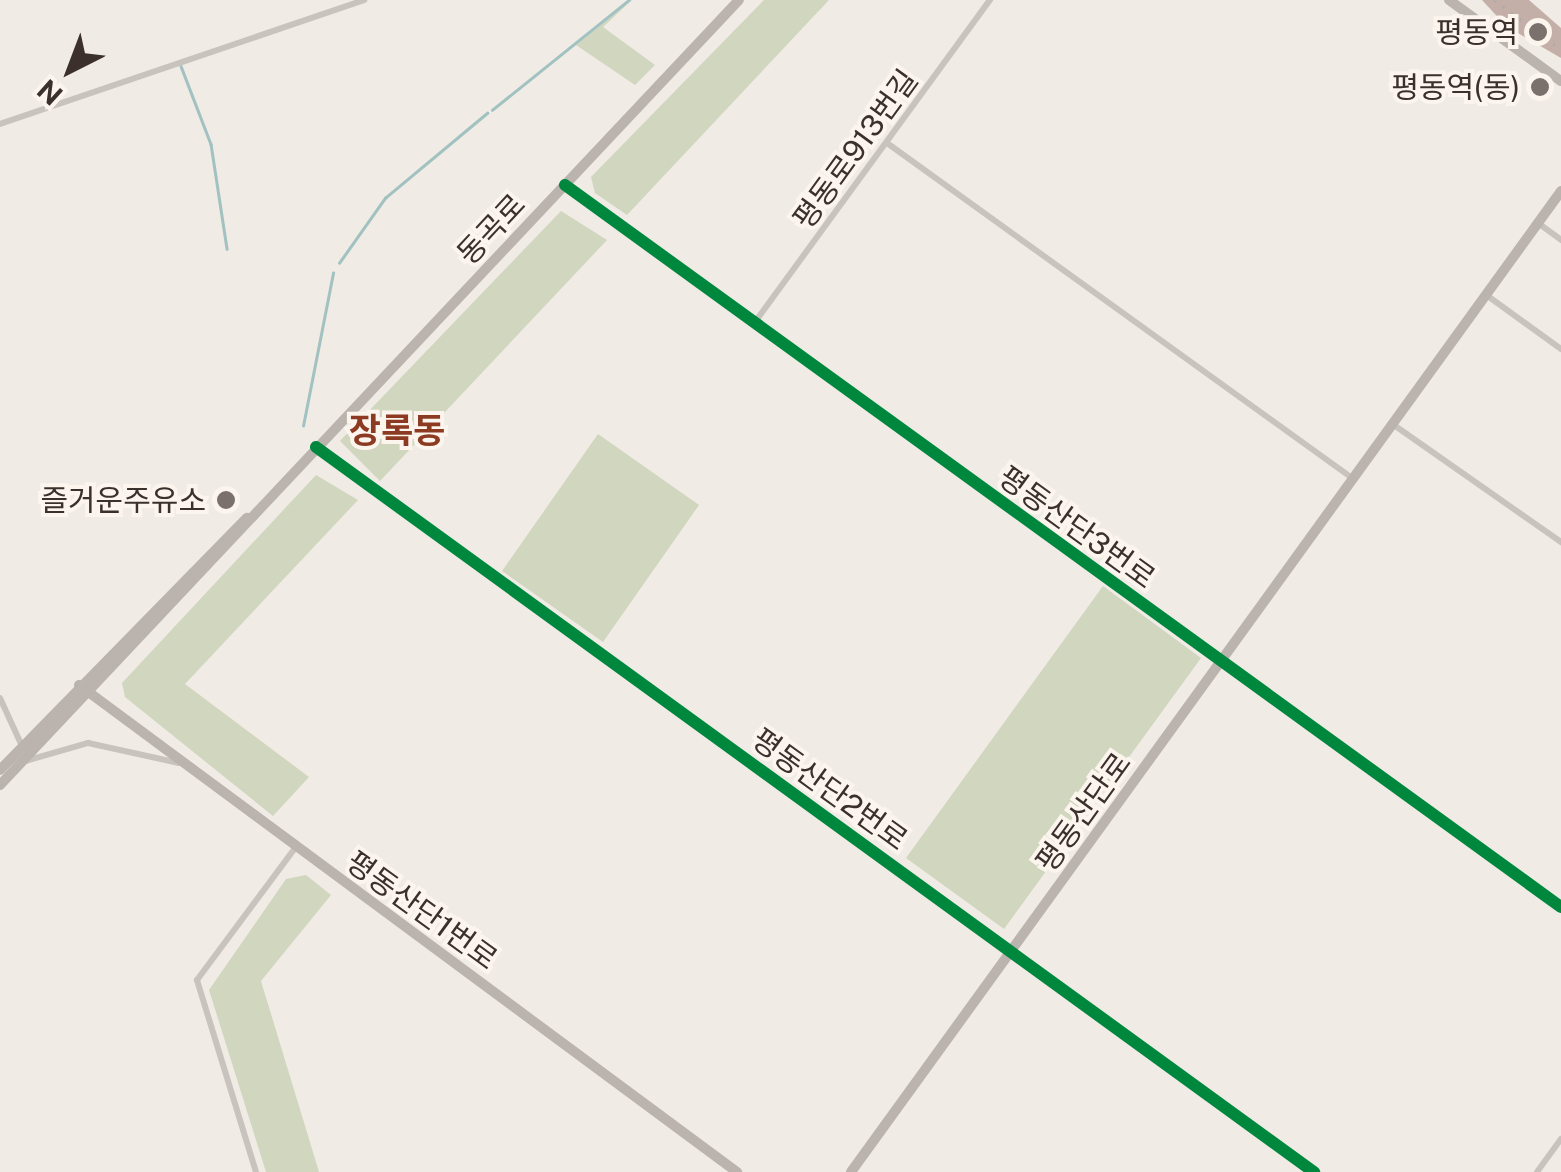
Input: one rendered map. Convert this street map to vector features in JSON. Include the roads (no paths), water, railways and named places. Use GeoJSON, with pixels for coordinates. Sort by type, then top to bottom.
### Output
{"type":"FeatureCollection","features":[{"type":"Feature","properties":{"kind":"street"},"geometry":{"type":"LineString","coordinates":[[0,124],[365,0]]}},
{"type":"Feature","properties":{"kind":"street","name":"동곡로"},"geometry":{"type":"LineString","coordinates":[[0,770],[277,490],[739,0]]}},
{"type":"Feature","properties":{"kind":"street","name":"평동로913번길"},"geometry":{"type":"LineString","coordinates":[[754,323],[990,0]]}},
{"type":"Feature","properties":{"kind":"street"},"geometry":{"type":"LineString","coordinates":[[1449,0],[1561,81]]}},
{"type":"Feature","properties":{"kind":"street"},"geometry":{"type":"LineString","coordinates":[[887,143],[1352,478]]}},
{"type":"Feature","properties":{"kind":"street","name":"평동산단3번로"},"geometry":{"type":"LineString","coordinates":[[565,185],[1561,907]]}},
{"type":"Feature","properties":{"kind":"street","name":"평동산단로"},"geometry":{"type":"LineString","coordinates":[[851,1172],[1561,190]]}},
{"type":"Feature","properties":{"kind":"street"},"geometry":{"type":"LineString","coordinates":[[1537,222],[1561,240]]}},
{"type":"Feature","properties":{"kind":"street"},"geometry":{"type":"LineString","coordinates":[[1485,294],[1561,348]]}},
{"type":"Feature","properties":{"kind":"street"},"geometry":{"type":"LineString","coordinates":[[1392,423],[1561,542]]}},
{"type":"Feature","properties":{"kind":"street","name":"평동산단2번로"},"geometry":{"type":"LineString","coordinates":[[316,446],[1314,1172]]}},
{"type":"Feature","properties":{"kind":"street","name":"동곡로"},"geometry":{"type":"LineString","coordinates":[[0,785],[83,688]]}},
{"type":"Feature","properties":{"kind":"street","name":"평동산단1번로"},"geometry":{"type":"LineString","coordinates":[[83,688],[294,848],[737,1172]]}},
{"type":"Feature","properties":{"kind":"street"},"geometry":{"type":"LineString","coordinates":[[0,698],[22,747],[21,763],[88,743],[185,765]]}},
{"type":"Feature","properties":{"kind":"street"},"geometry":{"type":"LineString","coordinates":[[256,1172],[197,980],[294,848]]}},
{"type":"Feature","properties":{"kind":"street"},"geometry":{"type":"LineString","coordinates":[[1537,1172],[1561,1138]]}},
{"type":"Feature","properties":{"kind":"waterway"},"geometry":{"type":"LineString","coordinates":[[492,110],[629,0]]}},
{"type":"Feature","properties":{"kind":"waterway"},"geometry":{"type":"LineString","coordinates":[[181,66],[211,144],[227,249]]}},
{"type":"Feature","properties":{"kind":"waterway"},"geometry":{"type":"LineString","coordinates":[[339,263],[385,198],[487,113]]}},
{"type":"Feature","properties":{"kind":"waterway"},"geometry":{"type":"LineString","coordinates":[[303,426],[333,273]]}},
{"type":"Feature","properties":{"kind":"railway"},"geometry":{"type":"LineString","coordinates":[[1494,0],[1561,49]]}},
{"type":"Feature","properties":{"kind":"place","name":"평동역"},"geometry":{"type":"Point","coordinates":[1538,32]}},
{"type":"Feature","properties":{"kind":"place","name":"평동역(동)"},"geometry":{"type":"Point","coordinates":[1540,87]}},
{"type":"Feature","properties":{"kind":"place","name":"즐거운주유소"},"geometry":{"type":"Point","coordinates":[226,500]}},
{"type":"Feature","properties":{"kind":"district","name":"장록동"},"geometry":{"type":"Point","coordinates":[397,431]}}]}
